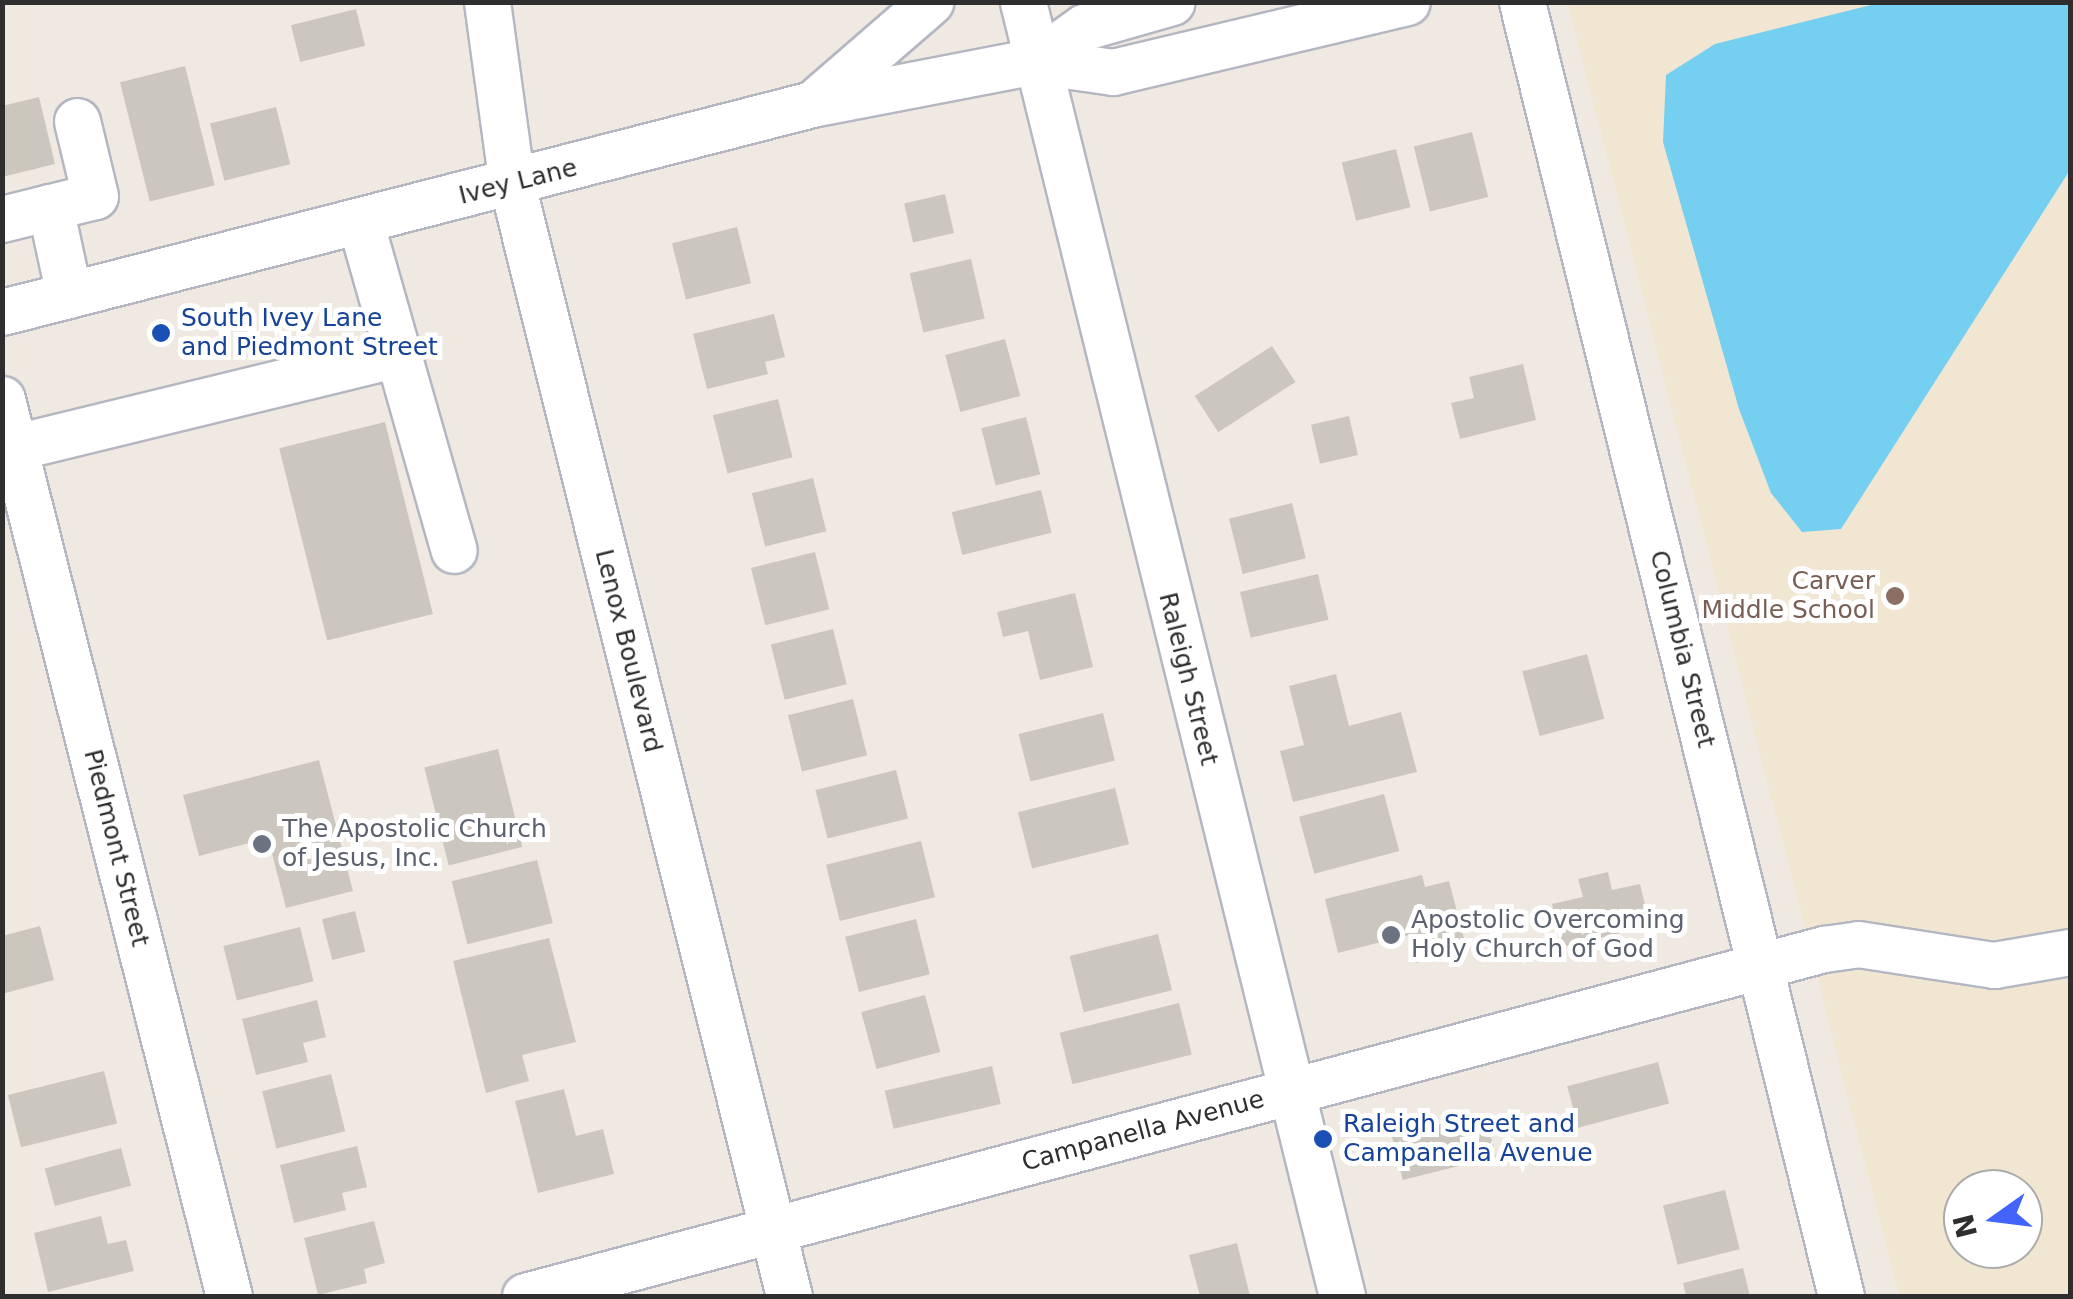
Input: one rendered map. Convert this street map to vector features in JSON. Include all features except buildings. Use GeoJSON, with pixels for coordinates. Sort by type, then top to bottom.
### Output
{"type":"FeatureCollection","features":[{"type":"Feature","properties":{"kind":"street","name":"Lenox Boulevard"},"geometry":{"type":"LineString","coordinates":[[487,2],[512,184],[789,1296]]}},
{"type":"Feature","properties":{"kind":"street"},"geometry":{"type":"LineString","coordinates":[[812,104],[930,2]]}},
{"type":"Feature","properties":{"kind":"street"},"geometry":{"type":"LineString","coordinates":[[1023,2],[1036,61]]}},
{"type":"Feature","properties":{"kind":"street","name":"Ivey Lane"},"geometry":{"type":"LineString","coordinates":[[1036,61],[1084,28],[1172,2]]}},
{"type":"Feature","properties":{"kind":"street","name":"Ivey Lane"},"geometry":{"type":"LineString","coordinates":[[2,312],[812,104],[1036,61],[1113,72],[1408,2]]}},
{"type":"Feature","properties":{"kind":"street","name":"Columbia Street"},"geometry":{"type":"LineString","coordinates":[[1522,2],[1841,1296]]}},
{"type":"Feature","properties":{"kind":"street","name":"Raleigh Street"},"geometry":{"type":"LineString","coordinates":[[1036,61],[1342,1296]]}},
{"type":"Feature","properties":{"kind":"street"},"geometry":{"type":"LineString","coordinates":[[2,219],[95,196],[77,120]]}},
{"type":"Feature","properties":{"kind":"street"},"geometry":{"type":"LineString","coordinates":[[50,207],[69,294]]}},
{"type":"Feature","properties":{"kind":"street"},"geometry":{"type":"LineString","coordinates":[[360,221],[454,550]]}},
{"type":"Feature","properties":{"kind":"street"},"geometry":{"type":"LineString","coordinates":[[16,447],[398,354]]}},
{"type":"Feature","properties":{"kind":"street","name":"Piedmont Street"},"geometry":{"type":"LineString","coordinates":[[2,399],[229,1296]]}},
{"type":"Feature","properties":{"kind":"street","name":"Campanella Avenue"},"geometry":{"type":"LineString","coordinates":[[525,1296],[1858,944],[1994,966],[2070,952]]}},
{"type":"Feature","properties":{"kind":"shaded area","name":"Carver Middle School"},"geometry":{"type":"Polygon","coordinates":[[[1568,3],[2070,3],[2070,1296],[1899,1296],[1568,3]]]}},
{"type":"Feature","properties":{"kind":"water"},"geometry":{"type":"Polygon","coordinates":[[[1883,2],[2070,3],[2070,170],[1841,529],[1802,532],[1771,493],[1739,409],[1663,142],[1666,75],[1715,44],[1883,2]]]}},
{"type":"Feature","properties":{"kind":"place","name":"South Ivey Lane and Piedmont Street"},"geometry":{"type":"Point","coordinates":[161,333]}},
{"type":"Feature","properties":{"kind":"place","name":"Carver Middle School"},"geometry":{"type":"Point","coordinates":[1895,596]}},
{"type":"Feature","properties":{"kind":"place","name":"The Apostolic Church of Jesus, Inc."},"geometry":{"type":"Point","coordinates":[262,844]}},
{"type":"Feature","properties":{"kind":"place","name":"Apostolic Overcoming Holy Church of God"},"geometry":{"type":"Point","coordinates":[1391,935]}},
{"type":"Feature","properties":{"kind":"place","name":"Raleigh Street and Campanella Avenue"},"geometry":{"type":"Point","coordinates":[1323,1139]}}]}
